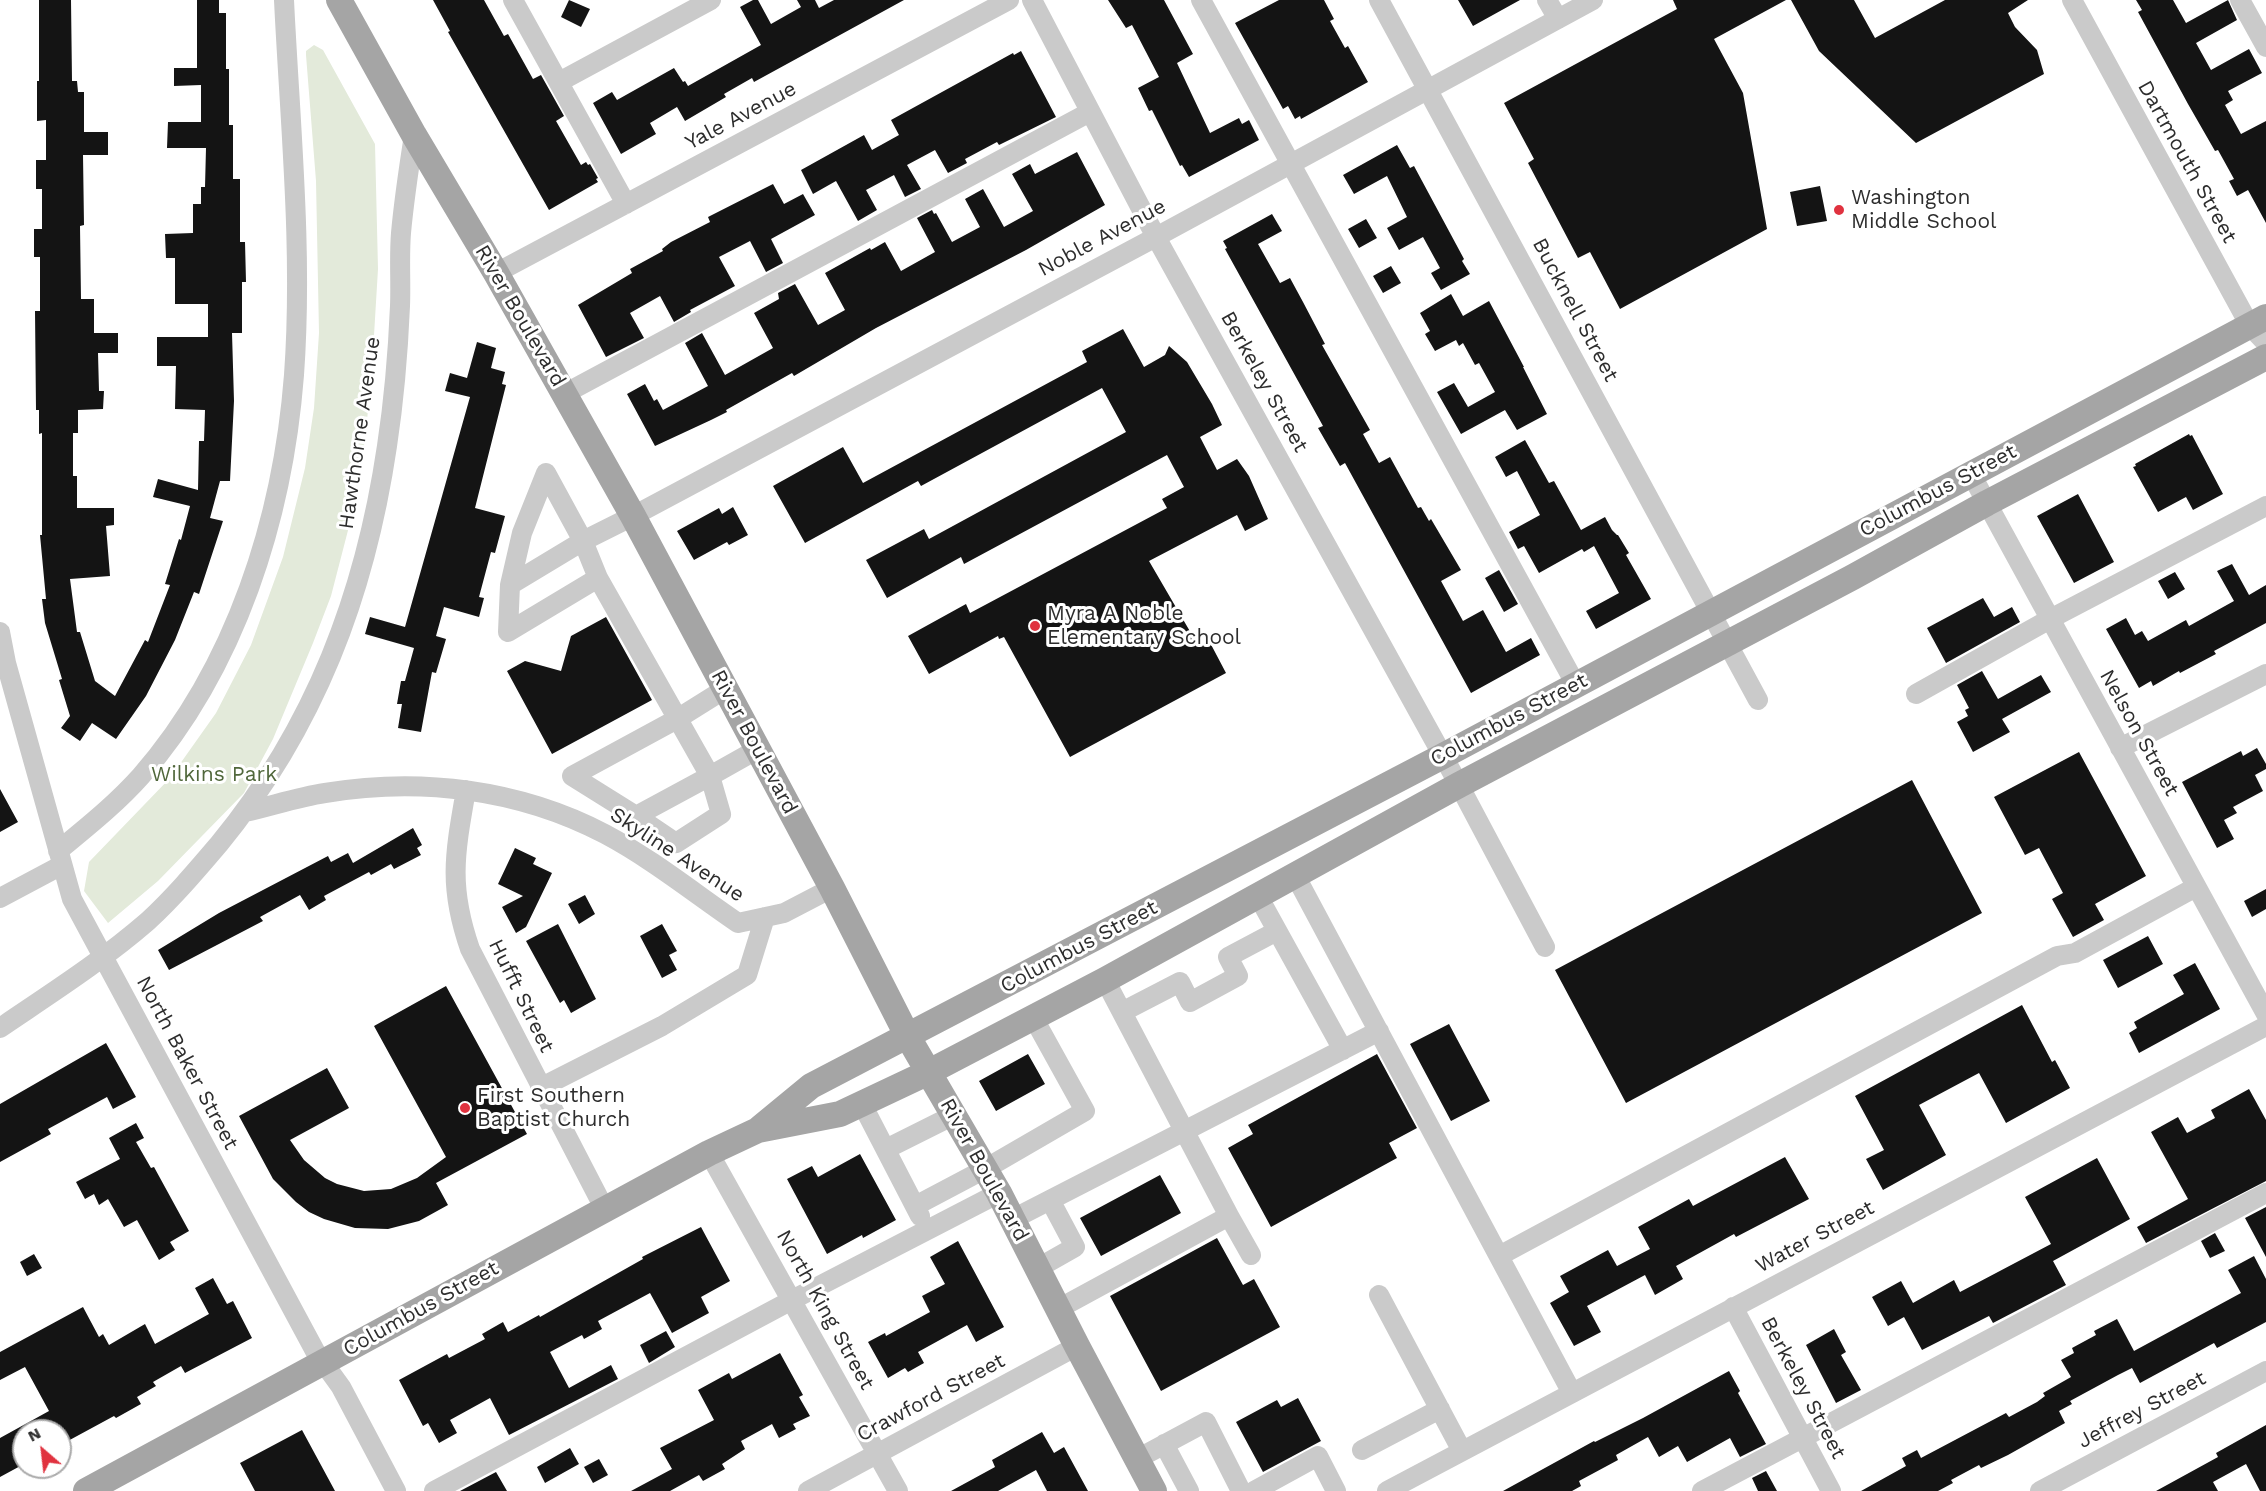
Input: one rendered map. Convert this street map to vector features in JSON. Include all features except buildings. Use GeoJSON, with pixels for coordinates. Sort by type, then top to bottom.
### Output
{"type":"FeatureCollection","features":[{"type":"Feature","properties":{"kind":"main road","name":"River Boulevard"},"geometry":{"type":"LineString","coordinates":[[339,0],[633,516],[832,888],[908,1037],[999,1192],[1154,1491]]}},
{"type":"Feature","properties":{"kind":"main road","name":"Columbus Street"},"geometry":{"type":"LineString","coordinates":[[758,1130],[811,1086],[1443,756],[1971,474],[2261,328]]}},
{"type":"Feature","properties":{"kind":"main road","name":"Columbus Street"},"geometry":{"type":"LineString","coordinates":[[86,1491],[709,1153],[758,1130],[840,1113],[929,1072],[1105,980],[1459,785],[2266,357]]}},
{"type":"Feature","properties":{"kind":"street"},"geometry":{"type":"LineString","coordinates":[[0,898],[60,858],[140,777],[169,741],[200,695],[222,655],[242,606],[267,527],[287,435],[294,376],[297,318],[295,216],[284,0]]}},
{"type":"Feature","properties":{"kind":"street"},"geometry":{"type":"LineString","coordinates":[[513,0],[626,204]]}},
{"type":"Feature","properties":{"kind":"street"},"geometry":{"type":"LineString","coordinates":[[559,82],[711,0]]}},
{"type":"Feature","properties":{"kind":"street","name":"Yale Avenue"},"geometry":{"type":"LineString","coordinates":[[496,273],[1009,0]]}},
{"type":"Feature","properties":{"kind":"street","name":"Berkeley Street"},"geometry":{"type":"LineString","coordinates":[[1032,0],[1156,237],[1459,785],[1545,947]]}},
{"type":"Feature","properties":{"kind":"street"},"geometry":{"type":"LineString","coordinates":[[1201,0],[1576,685]]}},
{"type":"Feature","properties":{"kind":"street","name":"Bucknell Street"},"geometry":{"type":"LineString","coordinates":[[1379,0],[1758,700]]}},
{"type":"Feature","properties":{"kind":"street"},"geometry":{"type":"LineString","coordinates":[[1547,0],[1558,19]]}},
{"type":"Feature","properties":{"kind":"street","name":"Noble Avenue"},"geometry":{"type":"LineString","coordinates":[[510,585],[583,541],[1156,237],[1593,0]]}},
{"type":"Feature","properties":{"kind":"street","name":"Dartmouth Street"},"geometry":{"type":"LineString","coordinates":[[2072,0],[2261,328]]}},
{"type":"Feature","properties":{"kind":"street"},"geometry":{"type":"LineString","coordinates":[[2240,0],[2266,47]]}},
{"type":"Feature","properties":{"kind":"street"},"geometry":{"type":"LineString","coordinates":[[564,394],[1090,112]]}},
{"type":"Feature","properties":{"kind":"street","name":"Hawthorne Avenue"},"geometry":{"type":"LineString","coordinates":[[0,1028],[103,957],[149,920],[191,878],[245,812],[281,758],[320,684],[352,604],[366,555],[387,445],[396,375],[401,234],[414,135]]}},
{"type":"Feature","properties":{"kind":"street"},"geometry":{"type":"LineString","coordinates":[[598,578],[508,632],[510,585],[522,533],[546,473],[583,541],[598,578],[677,718],[710,776],[721,814],[676,843],[572,776],[677,718],[725,689]]}},
{"type":"Feature","properties":{"kind":"street","name":"Nelson Street"},"geometry":{"type":"LineString","coordinates":[[1971,474],[2266,1014]]}},
{"type":"Feature","properties":{"kind":"street"},"geometry":{"type":"LineString","coordinates":[[1916,694],[2050,619],[2266,506]]}},
{"type":"Feature","properties":{"kind":"street","name":"North Baker Street"},"geometry":{"type":"LineString","coordinates":[[0,632],[6,663],[72,899],[315,1351],[340,1387],[396,1491]]}},
{"type":"Feature","properties":{"kind":"street"},"geometry":{"type":"LineString","coordinates":[[2120,748],[2266,674]]}},
{"type":"Feature","properties":{"kind":"street"},"geometry":{"type":"LineString","coordinates":[[636,816],[758,749]]}},
{"type":"Feature","properties":{"kind":"street","name":"Skyline Avenue"},"geometry":{"type":"LineString","coordinates":[[245,812],[323,793],[368,787],[413,785],[466,790],[520,801],[563,815],[604,834],[637,853],[738,923],[784,913],[832,888]]}},
{"type":"Feature","properties":{"kind":"street","name":"Hufft Street"},"geometry":{"type":"LineString","coordinates":[[466,790],[454,864],[455,894],[461,922],[470,949],[604,1208]]}},
{"type":"Feature","properties":{"kind":"street"},"geometry":{"type":"LineString","coordinates":[[1295,875],[1572,1393]]}},
{"type":"Feature","properties":{"kind":"street"},"geometry":{"type":"LineString","coordinates":[[1499,1256],[2057,956],[2075,953],[2196,887]]}},
{"type":"Feature","properties":{"kind":"street"},"geometry":{"type":"LineString","coordinates":[[1258,896],[1343,1050]]}},
{"type":"Feature","properties":{"kind":"street"},"geometry":{"type":"LineString","coordinates":[[540,1088],[662,1026],[747,975],[765,917]]}},
{"type":"Feature","properties":{"kind":"street"},"geometry":{"type":"LineString","coordinates":[[1122,1012],[1180,982],[1190,1002],[1238,976],[1228,957],[1277,931]]}},
{"type":"Feature","properties":{"kind":"street"},"geometry":{"type":"LineString","coordinates":[[1105,980],[1251,1255]]}},
{"type":"Feature","properties":{"kind":"street"},"geometry":{"type":"LineString","coordinates":[[915,1206],[986,1169],[1085,1111],[1033,1017]]}},
{"type":"Feature","properties":{"kind":"street","name":"Water Street"},"geometry":{"type":"LineString","coordinates":[[1387,1491],[2266,1026]]}},
{"type":"Feature","properties":{"kind":"street"},"geometry":{"type":"LineString","coordinates":[[1013,1219],[1379,1031]]}},
{"type":"Feature","properties":{"kind":"street"},"geometry":{"type":"LineString","coordinates":[[862,1104],[927,1229]]}},
{"type":"Feature","properties":{"kind":"street"},"geometry":{"type":"LineString","coordinates":[[886,1149],[954,1114]]}},
{"type":"Feature","properties":{"kind":"street","name":"North King Street"},"geometry":{"type":"LineString","coordinates":[[709,1153],[898,1491]]}},
{"type":"Feature","properties":{"kind":"street"},"geometry":{"type":"LineString","coordinates":[[434,1491],[999,1192]]}},
{"type":"Feature","properties":{"kind":"street"},"geometry":{"type":"LineString","coordinates":[[1702,1491],[2266,1193]]}},
{"type":"Feature","properties":{"kind":"street"},"geometry":{"type":"LineString","coordinates":[[1038,1268],[1074,1247],[1050,1200]]}},
{"type":"Feature","properties":{"kind":"street"},"geometry":{"type":"LineString","coordinates":[[1058,1309],[1229,1216]]}},
{"type":"Feature","properties":{"kind":"street"},"geometry":{"type":"LineString","coordinates":[[1379,1295],[1462,1451]]}},
{"type":"Feature","properties":{"kind":"street","name":"Berkeley Street"},"geometry":{"type":"LineString","coordinates":[[1733,1307],[1832,1491]]}},
{"type":"Feature","properties":{"kind":"street","name":"Crawford Street"},"geometry":{"type":"LineString","coordinates":[[808,1491],[1077,1346]]}},
{"type":"Feature","properties":{"kind":"street","name":"Jeffrey Street"},"geometry":{"type":"LineString","coordinates":[[2040,1491],[2266,1371]]}},
{"type":"Feature","properties":{"kind":"street"},"geometry":{"type":"LineString","coordinates":[[1362,1450],[1440,1408]]}},
{"type":"Feature","properties":{"kind":"street"},"geometry":{"type":"LineString","coordinates":[[1137,1459],[1206,1422],[1241,1491]]}},
{"type":"Feature","properties":{"kind":"street"},"geometry":{"type":"LineString","coordinates":[[1164,1444],[1190,1491]]}},
{"type":"Feature","properties":{"kind":"street"},"geometry":{"type":"LineString","coordinates":[[1254,1491],[1318,1456],[1331,1489]]}},
{"type":"Feature","properties":{"kind":"green space","name":"Wilkins Park"},"geometry":{"type":"Polygon","coordinates":[[[314,45],[323,50],[375,144],[378,269],[371,385],[363,454],[353,511],[331,596],[313,643],[273,739],[244,793],[158,881],[108,923],[84,891],[89,862],[170,778],[216,713],[251,645],[283,557],[305,468],[314,408],[319,333],[316,181],[306,55],[306,51],[314,45]]]}},
{"type":"Feature","properties":{"kind":"place","name":"Washington Middle School"},"geometry":{"type":"Point","coordinates":[1839,210]}},
{"type":"Feature","properties":{"kind":"place","name":"Myra A Noble Elementary School"},"geometry":{"type":"Point","coordinates":[1035,626]}},
{"type":"Feature","properties":{"kind":"place","name":"First Southern Baptist Church"},"geometry":{"type":"Point","coordinates":[465,1108]}}]}
